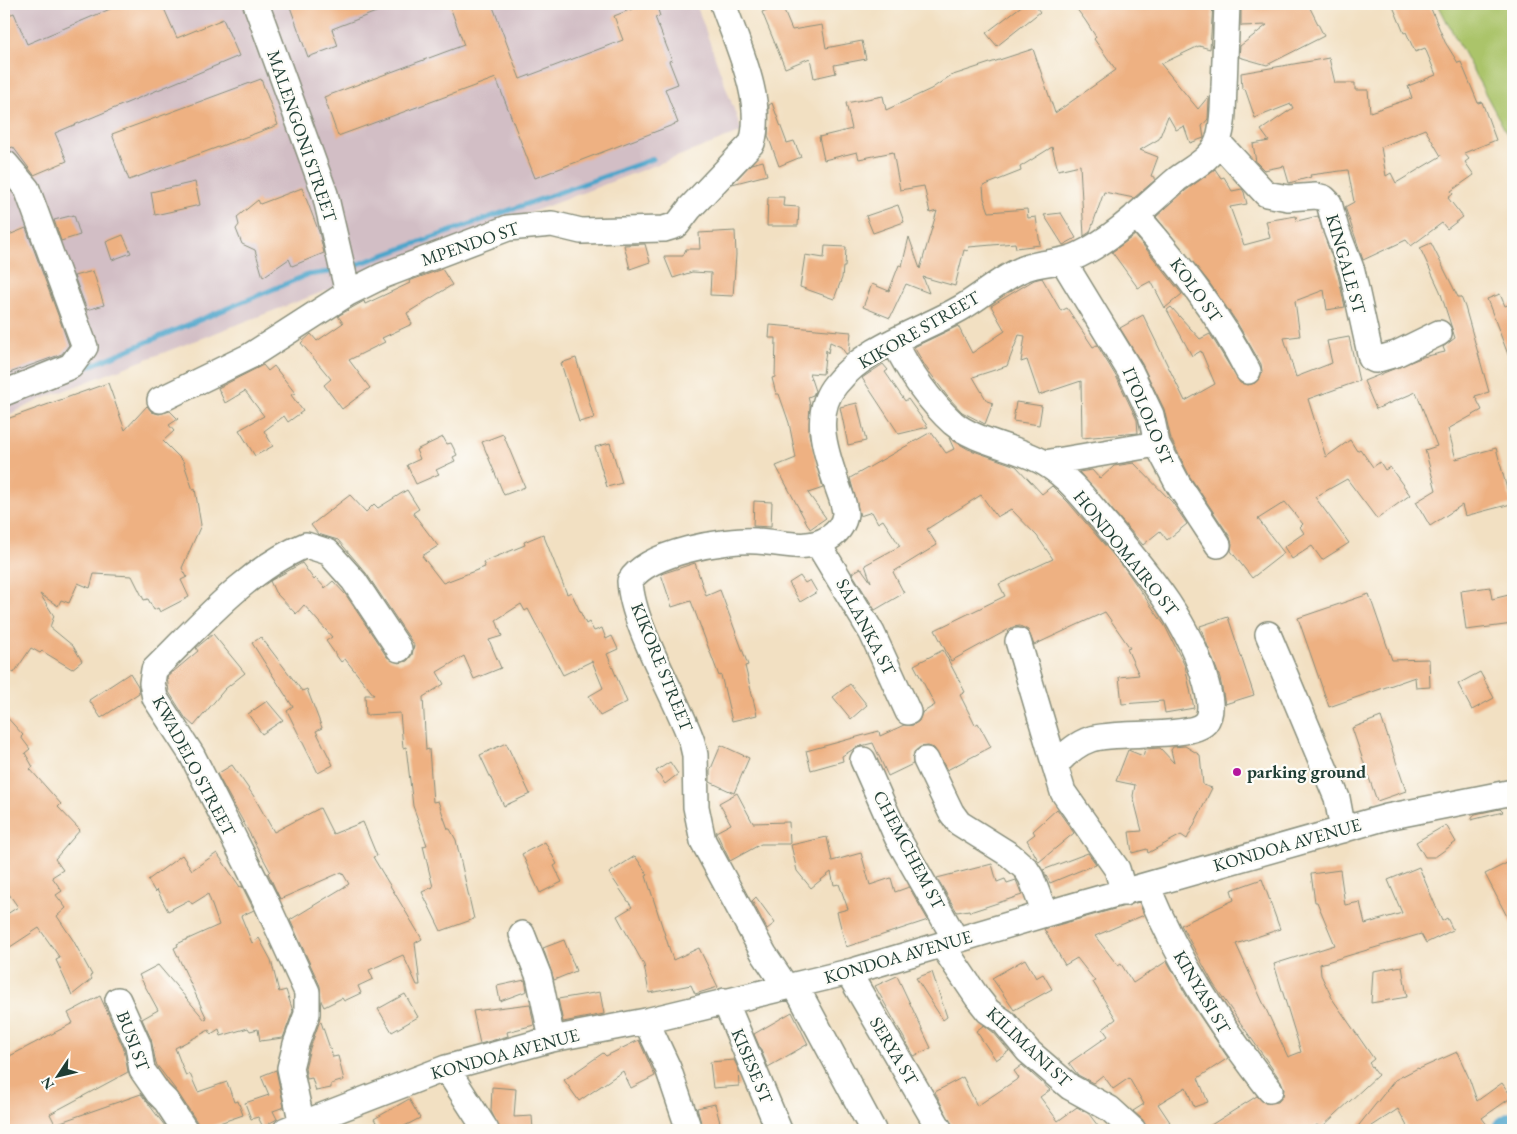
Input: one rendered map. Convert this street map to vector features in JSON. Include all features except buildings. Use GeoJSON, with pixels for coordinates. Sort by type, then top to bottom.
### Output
{"type":"FeatureCollection","features":[{"type":"Feature","properties":{"kind":"street","name":"MALENGONI STREET"},"geometry":{"type":"LineString","coordinates":[[256,4],[325,194],[346,281]]}},
{"type":"Feature","properties":{"kind":"street","name":"MPENDO ST"},"geometry":{"type":"LineString","coordinates":[[160,400],[250,356],[346,281],[382,276],[508,228],[552,224],[581,231],[664,229],[676,225],[752,143],[756,132],[752,90],[723,4]]}},
{"type":"Feature","properties":{"kind":"street"},"geometry":{"type":"LineString","coordinates":[[1218,142],[1223,104],[1227,4]]}},
{"type":"Feature","properties":{"kind":"street","name":"KIKORE STREET"},"geometry":{"type":"LineString","coordinates":[[790,986],[726,886],[703,841],[696,806],[695,755],[692,742],[645,632],[632,597],[630,581],[639,570],[657,560],[699,547],[742,541],[818,544],[837,531],[845,518],[845,508],[825,446],[822,418],[827,396],[848,371],[894,341],[962,307],[1021,269],[1063,261],[1092,248],[1213,152],[1218,142]]}},
{"type":"Feature","properties":{"kind":"street","name":"KINGALE ST"},"geometry":{"type":"LineString","coordinates":[[1218,142],[1266,194],[1288,198],[1316,196],[1324,198],[1329,203],[1336,229],[1352,271],[1371,358],[1375,360],[1396,354],[1439,333]]}},
{"type":"Feature","properties":{"kind":"street"},"geometry":{"type":"LineString","coordinates":[[4,164],[27,189],[85,347],[70,366],[4,393]]}},
{"type":"Feature","properties":{"kind":"street","name":"KOLO ST"},"geometry":{"type":"LineString","coordinates":[[1136,215],[1169,253],[1209,307],[1237,348],[1248,371]]}},
{"type":"Feature","properties":{"kind":"street","name":"ITOLOLO ST"},"geometry":{"type":"LineString","coordinates":[[1063,261],[1130,371],[1151,415],[1157,444],[1178,484],[1218,545]]}},
{"type":"Feature","properties":{"kind":"street","name":"HONDOMAIRO ST"},"geometry":{"type":"LineString","coordinates":[[894,341],[914,376],[955,425],[970,433],[1045,463],[1064,477],[1084,498],[1165,597],[1179,617],[1199,658],[1211,699],[1208,718],[1204,724],[1189,731],[1109,736],[1091,739],[1065,754],[1055,766]]}},
{"type":"Feature","properties":{"kind":"street"},"geometry":{"type":"LineString","coordinates":[[1045,463],[1157,444]]}},
{"type":"Feature","properties":{"kind":"street","name":"SALANKA ST"},"geometry":{"type":"LineString","coordinates":[[818,544],[872,633],[908,712]]}},
{"type":"Feature","properties":{"kind":"street","name":"KWADELO STREET"},"geometry":{"type":"LineString","coordinates":[[294,1128],[290,1068],[307,1014],[307,992],[269,909],[192,755],[155,698],[152,683],[154,670],[238,588],[275,561],[306,545],[315,546],[328,552],[354,581],[399,649]]}},
{"type":"Feature","properties":{"kind":"street"},"geometry":{"type":"LineString","coordinates":[[1268,634],[1337,798],[1343,830]]}},
{"type":"Feature","properties":{"kind":"street"},"geometry":{"type":"LineString","coordinates":[[1018,642],[1063,792],[1117,869],[1135,890]]}},
{"type":"Feature","properties":{"kind":"street","name":"CHEMCHEM ST"},"geometry":{"type":"LineString","coordinates":[[863,760],[897,837],[949,942]]}},
{"type":"Feature","properties":{"kind":"street"},"geometry":{"type":"LineString","coordinates":[[926,760],[951,812],[959,823],[995,845],[1026,869],[1045,914]]}},
{"type":"Feature","properties":{"kind":"street","name":"KONDOA AVENUE"},"geometry":{"type":"LineString","coordinates":[[294,1128],[335,1123],[446,1068],[552,1039],[646,1021],[848,972],[1045,914],[1135,890],[1235,859],[1387,817],[1513,792]]}},
{"type":"Feature","properties":{"kind":"street","name":"KINYASI ST"},"geometry":{"type":"LineString","coordinates":[[1135,890],[1172,942],[1228,1036],[1270,1090]]}},
{"type":"Feature","properties":{"kind":"street"},"geometry":{"type":"LineString","coordinates":[[522,934],[539,977],[552,1039]]}},
{"type":"Feature","properties":{"kind":"street","name":"KILIMANI ST"},"geometry":{"type":"LineString","coordinates":[[949,942],[977,998],[988,1011],[1004,1022],[1028,1051],[1070,1087],[1110,1109],[1133,1130]]}},
{"type":"Feature","properties":{"kind":"street","name":"SERYA ST"},"geometry":{"type":"LineString","coordinates":[[848,972],[940,1130]]}},
{"type":"Feature","properties":{"kind":"street"},"geometry":{"type":"LineString","coordinates":[[790,986],[873,1130]]}},
{"type":"Feature","properties":{"kind":"street","name":"BUSI ST"},"geometry":{"type":"LineString","coordinates":[[118,1000],[138,1045],[142,1070],[185,1130]]}},
{"type":"Feature","properties":{"kind":"street","name":"KISESE ST"},"geometry":{"type":"LineString","coordinates":[[726,1001],[779,1130]]}},
{"type":"Feature","properties":{"kind":"street"},"geometry":{"type":"LineString","coordinates":[[646,1021],[668,1068],[689,1130]]}},
{"type":"Feature","properties":{"kind":"street"},"geometry":{"type":"LineString","coordinates":[[446,1068],[486,1130]]}},
{"type":"Feature","properties":{"kind":"shaded area"},"geometry":{"type":"Polygon","coordinates":[[[4,4],[696,4],[742,132],[42,399],[4,417],[4,4]]]}},
{"type":"Feature","properties":{"kind":"green space"},"geometry":{"type":"Polygon","coordinates":[[[1438,4],[1513,4],[1513,145],[1447,22],[1438,4]]]}},
{"type":"Feature","properties":{"kind":"waterway"},"geometry":{"type":"LineString","coordinates":[[350,267],[653,159]]}},
{"type":"Feature","properties":{"kind":"waterway"},"geometry":{"type":"LineString","coordinates":[[80,370],[307,275],[337,271]]}},
{"type":"Feature","properties":{"kind":"waterway"},"geometry":{"type":"LineString","coordinates":[[1508,1130],[1513,1127]]}},
{"type":"Feature","properties":{"kind":"place","name":"parking ground"},"geometry":{"type":"Point","coordinates":[1237,772]}}]}
